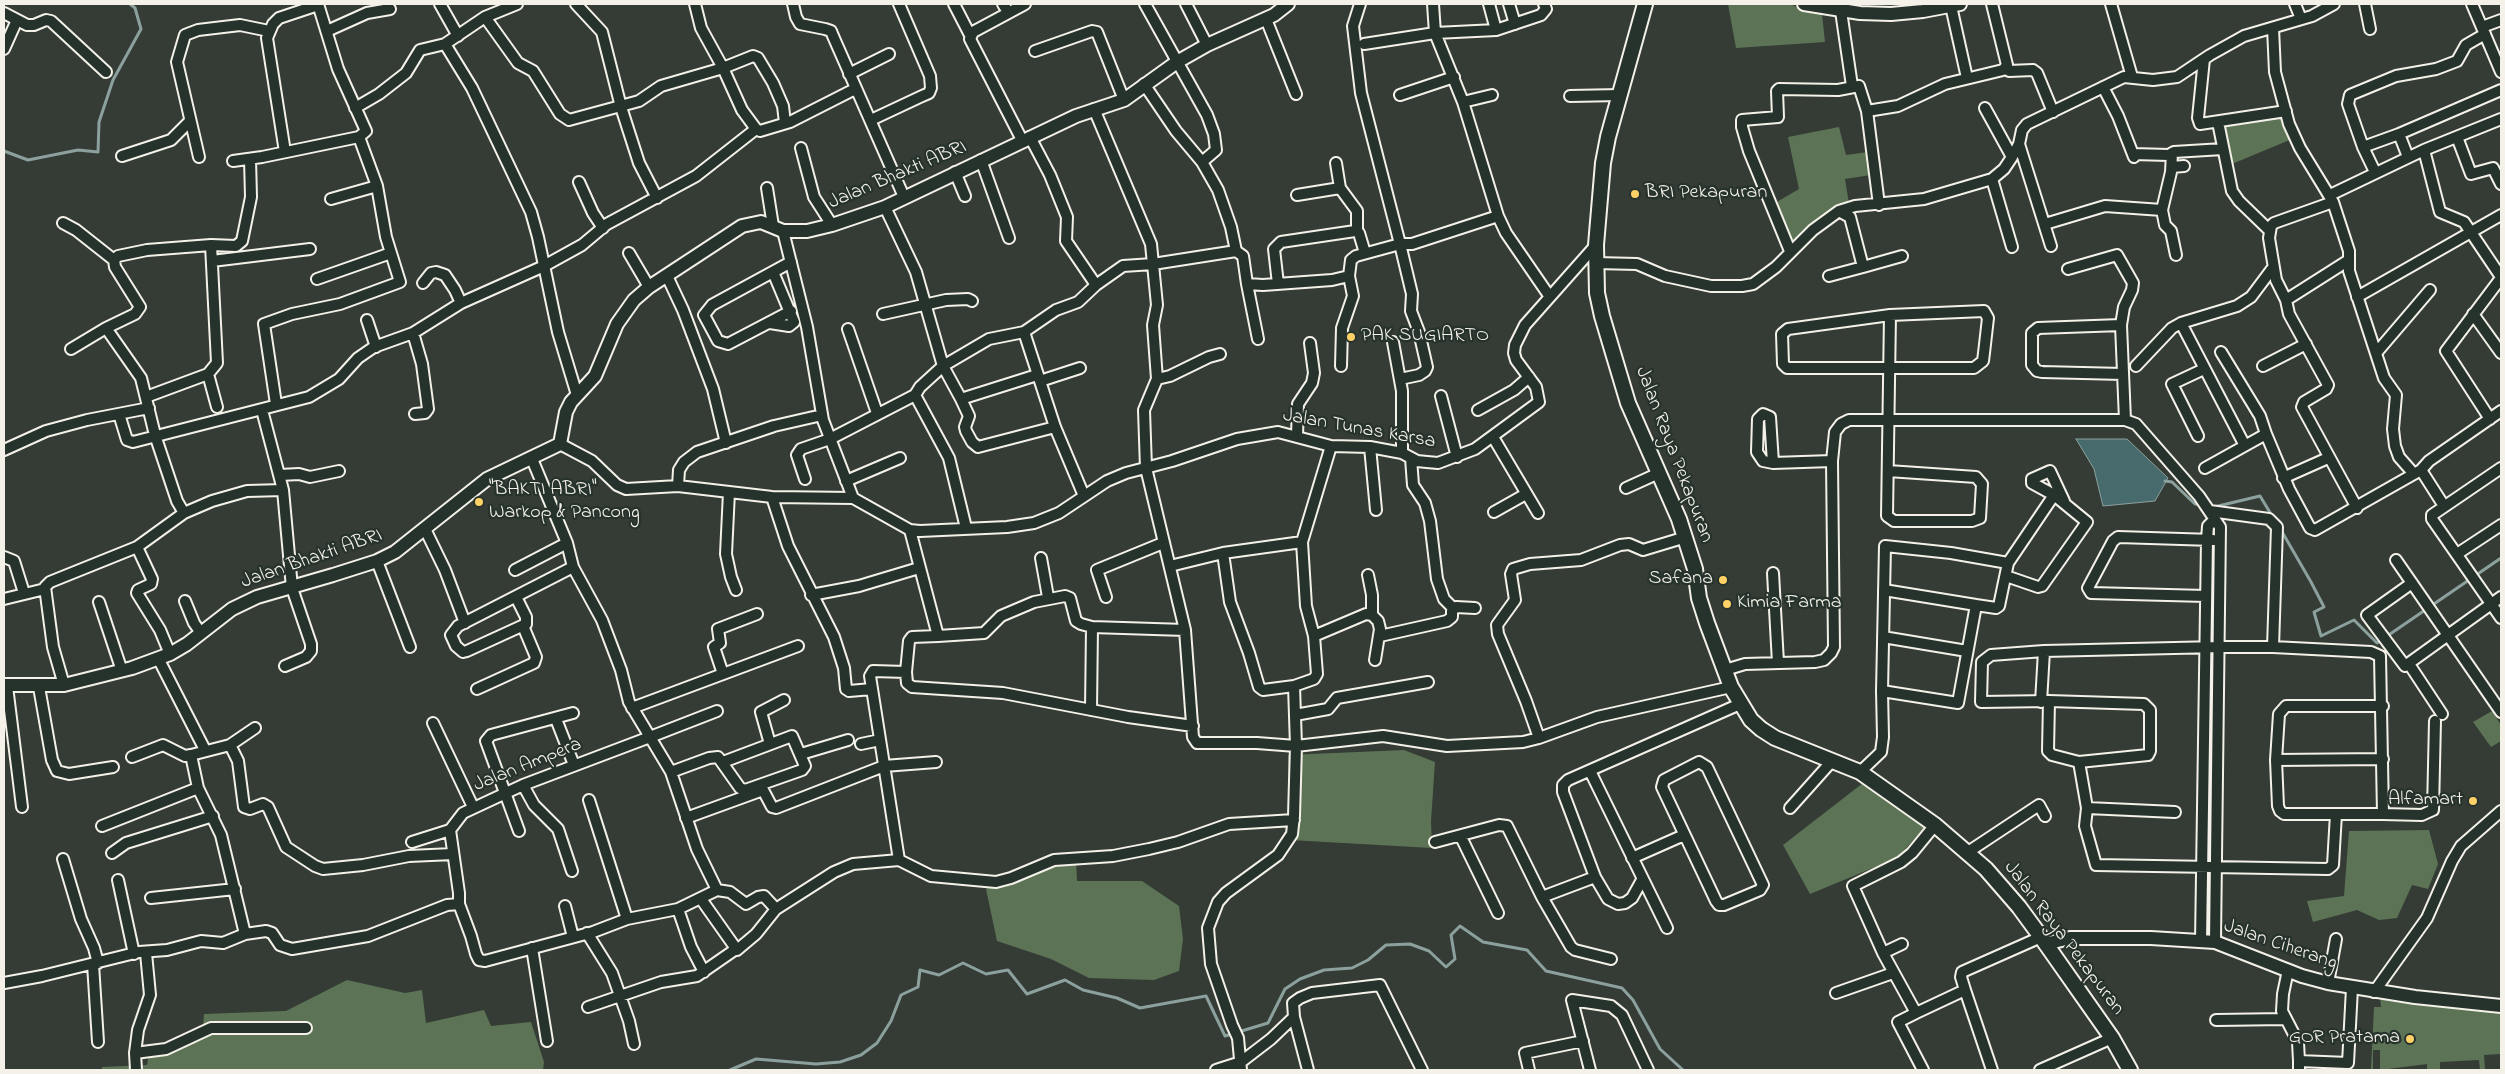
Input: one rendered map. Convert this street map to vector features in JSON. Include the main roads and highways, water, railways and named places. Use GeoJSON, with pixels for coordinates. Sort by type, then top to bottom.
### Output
{"type":"FeatureCollection","features":[{"type":"Feature","properties":{"kind":"main road","name":"Jalan Raya Pekapuran"},"geometry":{"type":"LineString","coordinates":[[1645,4],[1608,137],[1603,163],[1596,245],[1597,293],[1628,403],[1686,537],[1695,568],[1699,598],[1706,623],[1731,687],[1740,704],[1756,724],[1775,738],[1860,772],[1935,825],[1968,852],[2001,885],[2043,941],[2112,1038],[2130,1070]]}},
{"type":"Feature","properties":{"kind":"water"},"geometry":{"type":"Polygon","coordinates":[[[2076,439],[2127,439],[2168,478],[2155,501],[2103,506],[2094,469],[2076,439]]]}},
{"type":"Feature","properties":{"kind":"waterway"},"geometry":{"type":"LineString","coordinates":[[4,151],[28,160],[78,150],[98,152],[99,122],[113,80],[141,29],[135,8],[130,4]]}},
{"type":"Feature","properties":{"kind":"waterway"},"geometry":{"type":"LineString","coordinates":[[2165,481],[2172,482],[2195,504],[2203,505]]}},
{"type":"Feature","properties":{"kind":"waterway"},"geometry":{"type":"LineString","coordinates":[[2214,507],[2260,496],[2274,519]]}},
{"type":"Feature","properties":{"kind":"waterway"},"geometry":{"type":"LineString","coordinates":[[2281,530],[2324,607],[2314,612],[2321,636],[2354,620],[2377,643],[2501,558]]}},
{"type":"Feature","properties":{"kind":"waterway"},"geometry":{"type":"LineString","coordinates":[[730,1070],[756,1059],[816,1064],[840,1062],[861,1055],[877,1043],[891,1021],[901,995],[918,987],[920,970],[939,975],[963,963],[986,974],[1008,970],[1027,994],[1065,980],[1083,990],[1117,998],[1140,1008],[1206,996],[1225,1036],[1268,1023],[1285,989],[1300,979],[1324,970],[1352,968],[1368,960],[1386,945],[1410,944],[1429,951],[1446,967],[1455,959],[1451,935],[1460,926],[1483,942],[1527,950],[1546,971],[1622,988],[1633,1000],[1660,1049],[1683,1070]]}},
{"type":"Feature","properties":{"kind":"place","name":"BRI Pekapuran"},"geometry":{"type":"Point","coordinates":[1635,194]}},
{"type":"Feature","properties":{"kind":"place","name":"PAK SUGIARTO"},"geometry":{"type":"Point","coordinates":[1351,337]}},
{"type":"Feature","properties":{"kind":"place","name":"\"BAKTI ABRI\" Warkop & Pancong"},"geometry":{"type":"Point","coordinates":[479,502]}},
{"type":"Feature","properties":{"kind":"place","name":"Safana"},"geometry":{"type":"Point","coordinates":[1723,580]}},
{"type":"Feature","properties":{"kind":"place","name":"Kimia Farma"},"geometry":{"type":"Point","coordinates":[1727,604]}},
{"type":"Feature","properties":{"kind":"place","name":"Alfamart"},"geometry":{"type":"Point","coordinates":[2473,801]}},
{"type":"Feature","properties":{"kind":"place","name":"GOR Pratama"},"geometry":{"type":"Point","coordinates":[2410,1039]}}]}
